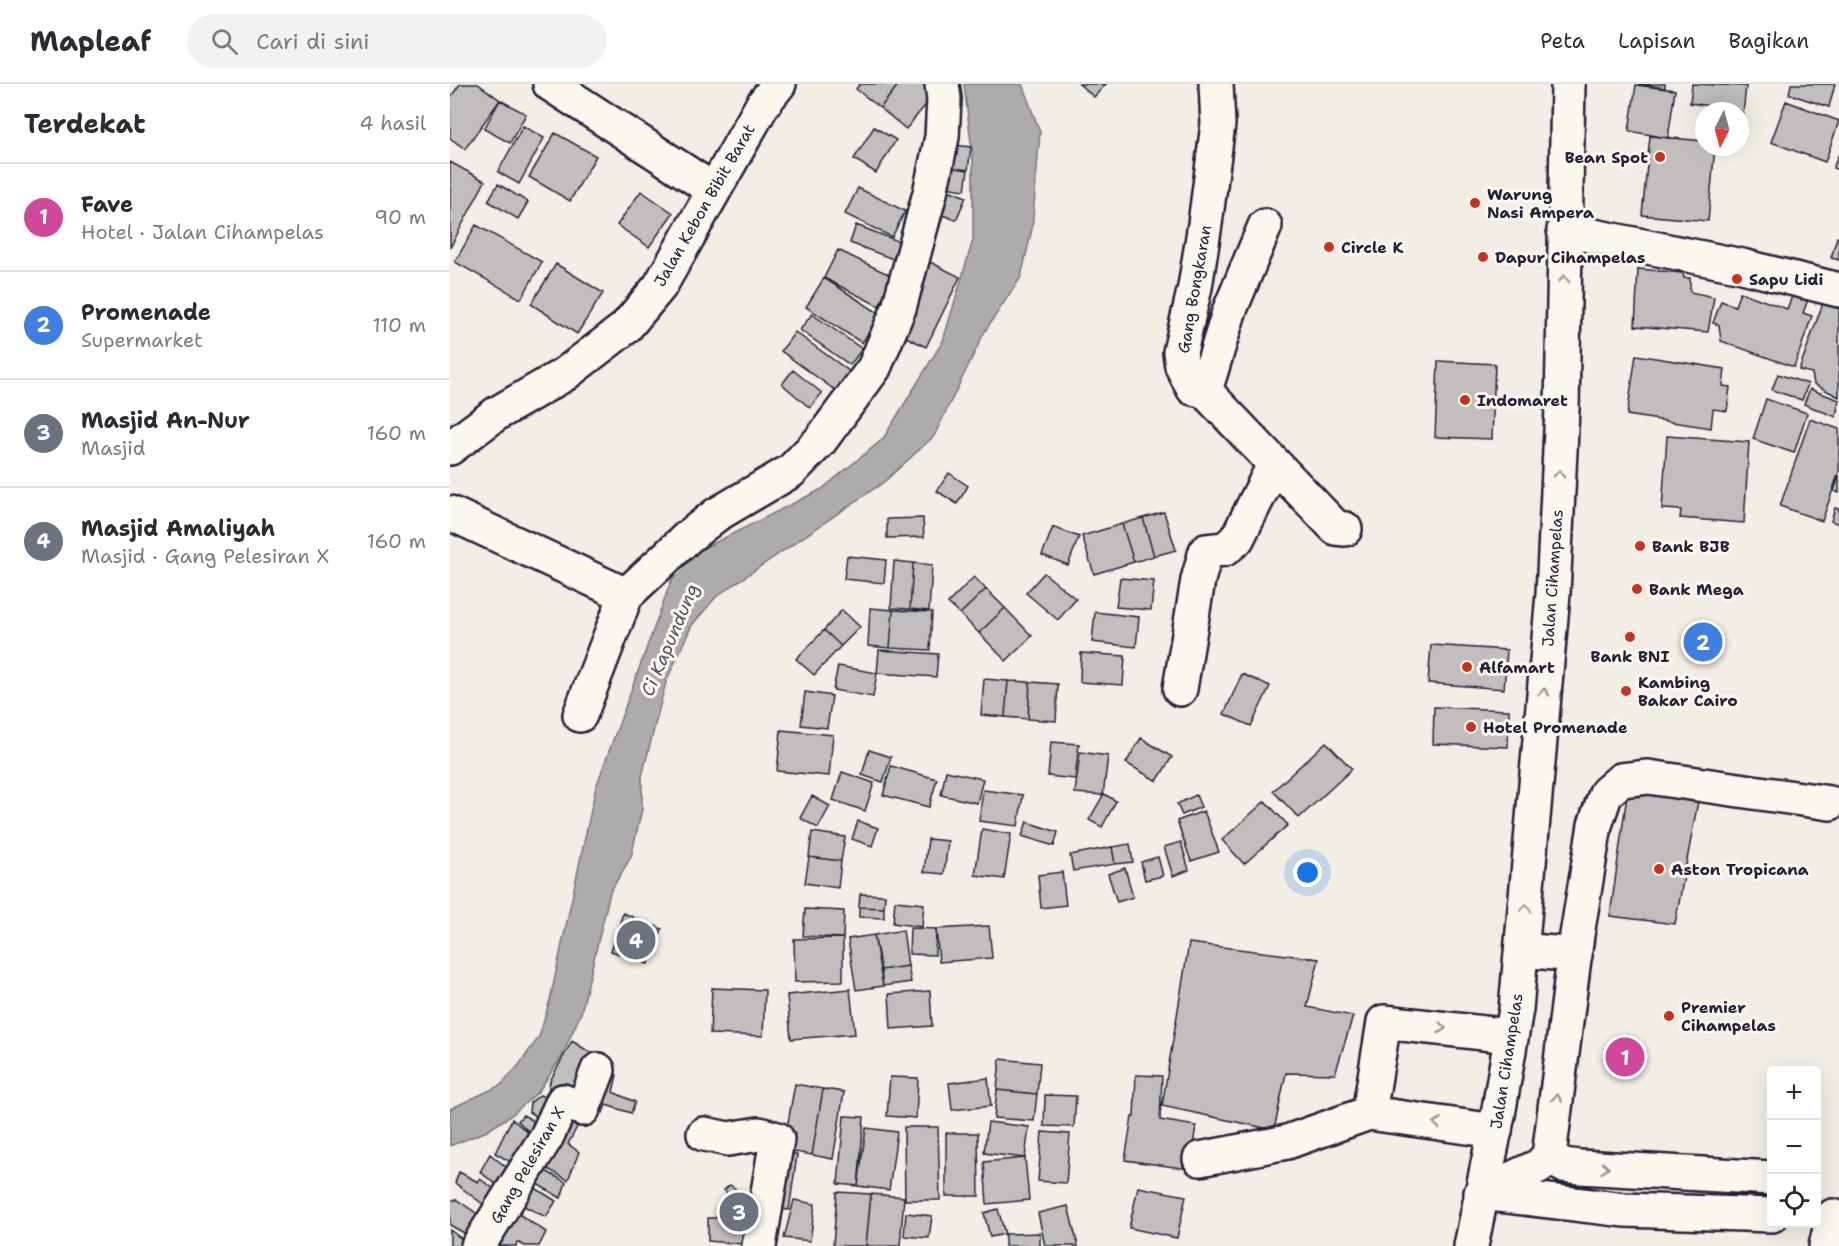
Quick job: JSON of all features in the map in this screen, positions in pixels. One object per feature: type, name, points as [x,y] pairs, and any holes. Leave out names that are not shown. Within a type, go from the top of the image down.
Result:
[{"type":"street","points":[[550,84],[712,189]]},
{"type":"street","name":"Jalan Kebon Bibit Barat","points":[[450,448],[496,414],[565,374],[625,327],[660,286],[712,189],[763,104],[779,84]]},
{"type":"street","points":[[580,715],[626,595],[688,537],[716,515],[791,471],[834,424],[874,368],[899,308],[930,194],[942,137],[944,99],[942,84]]},
{"type":"street","name":"Gang Bongkaran","points":[[1216,84],[1218,124],[1195,287],[1180,352],[1182,366],[1193,388],[1205,391],[1336,528],[1345,529]]},
{"type":"street","name":"Jalan Cihampelas","points":[[1471,1246],[1495,1131],[1522,951],[1553,594],[1562,409],[1568,84]]},
{"type":"street","points":[[1205,391],[1229,312],[1264,226]]},
{"type":"street","points":[[1564,230],[1742,266],[1839,290]]},
{"type":"street","points":[[1180,689],[1198,580],[1206,551],[1225,549],[1237,539],[1274,465]]},
{"type":"street","points":[[450,513],[626,595]]},
{"type":"street","points":[[1481,1193],[1539,1166],[1549,1156],[1575,955],[1595,825],[1606,793],[1621,780],[1648,777],[1830,803]]},
{"type":"street","points":[[1522,951],[1575,955]]},
{"type":"street","points":[[1369,1113],[1384,1022],[1511,1036]]},
{"type":"street","name":"Gang Pelesiran X","points":[[478,1246],[547,1136],[563,1101],[593,1114],[598,1070]]},
{"type":"street","points":[[1200,1159],[1287,1142],[1369,1113],[1495,1131]]},
{"type":"street","points":[[704,1134],[728,1139],[759,1134],[777,1139],[759,1246]]},
{"type":"street","points":[[1549,1156],[1563,1165],[1580,1167],[1767,1178]]},
{"type":"street","points":[[1481,1193],[1625,1210],[1767,1215]]},
{"type":"water","name":"Ci Kapundung","points":[[964,84],[1022,84],[1040,132],[1032,229],[1021,277],[985,331],[934,436],[884,482],[717,596],[692,625],[666,682],[642,776],[642,809],[631,857],[610,892],[581,1013],[561,1058],[538,1092],[513,1114],[487,1131],[450,1146],[450,1109],[501,1085],[539,1037],[550,1000],[596,787],[671,581],[690,555],[822,489],[883,439],[943,341],[973,240],[973,159]]},
{"type":"building","points":[[460,84],[478,84],[500,100],[465,149],[450,138],[450,98]]},
{"type":"building","points":[[860,84],[899,84],[880,108],[856,89]]},
{"type":"building","points":[[899,84],[927,84],[937,91],[906,129],[880,108]]},
{"type":"building","points":[[1079,84],[1106,84],[1094,97]]},
{"type":"building","points":[[1639,84],[1665,84],[1665,88]]},
{"type":"building","points":[[1692,84],[1746,86],[1744,102],[1690,103]]},
{"type":"building","points":[[1791,84],[1835,84],[1829,107],[1789,94]]},
{"type":"building","points":[[1636,85],[1675,90],[1668,138],[1629,131]]},
{"type":"building","points":[[500,100],[526,114],[510,143],[484,129]]},
{"type":"building","points":[[1786,101],[1839,121],[1825,162],[1771,142]]},
{"type":"building","points":[[523,126],[544,138],[519,184],[498,172]]},
{"type":"building","points":[[874,127],[896,140],[876,173],[854,159]]},
{"type":"building","points":[[555,133],[596,156],[570,201],[529,177]]},
{"type":"building","points":[[1650,136],[1695,140],[1695,156],[1714,156],[1708,221],[1642,215]]},
{"type":"building","points":[[944,144],[971,147],[968,170],[941,166]]},
{"type":"building","points":[[1839,154],[1839,170],[1833,168]]},
{"type":"building","points":[[450,162],[485,181],[450,248]]},
{"type":"building","points":[[941,166],[968,170],[965,190],[938,186]]},
{"type":"building","points":[[498,184],[528,202],[518,219],[488,201]]},
{"type":"building","points":[[938,186],[966,197],[956,220],[929,210]]},
{"type":"building","points":[[858,188],[905,211],[892,237],[845,214]]},
{"type":"building","points":[[641,191],[673,213],[649,247],[617,225]]},
{"type":"building","points":[[476,225],[542,262],[521,299],[455,262]]},
{"type":"building","points":[[856,225],[911,246],[904,263],[850,243]]},
{"type":"building","points":[[1837,237],[1839,237],[1839,260],[1831,258]]},
{"type":"building","points":[[838,250],[894,277],[879,306],[824,278]]},
{"type":"building","points":[[928,261],[960,277],[926,347],[894,331]]},
{"type":"building","points":[[556,264],[603,293],[577,334],[531,304]]},
{"type":"building","points":[[1638,269],[1683,273],[1684,278],[1690,278],[1690,292],[1714,297],[1708,332],[1635,326]]},
{"type":"building","points":[[824,278],[880,314],[862,343],[806,307]]},
{"type":"building","points":[[1795,289],[1810,294],[1803,313],[1812,316],[1794,367],[1721,341],[1719,325],[1713,323],[1721,301],[1735,306],[1740,292],[1787,309]]},
{"type":"building","points":[[1827,292],[1839,296],[1839,397],[1814,384],[1812,373],[1799,370]]},
{"type":"building","points":[[812,314],[862,349],[850,365],[800,330]]},
{"type":"building","points":[[795,332],[853,374],[839,393],[781,351]]},
{"type":"building","points":[[1636,355],[1725,369],[1723,386],[1730,387],[1727,411],[1713,409],[1711,428],[1627,415]]},
{"type":"building","name":"Indomaret","points":[[1438,361],[1495,364],[1492,439],[1435,437]]},
{"type":"building","points":[[793,370],[822,393],[810,408],[782,384]]},
{"type":"building","points":[[1778,374],[1808,384],[1802,400],[1772,390]]},
{"type":"building","points":[[1810,389],[1839,400],[1836,417],[1804,404]]},
{"type":"building","points":[[1766,399],[1807,413],[1794,453],[1753,439]]},
{"type":"building","points":[[1810,419],[1839,429],[1839,472],[1822,521],[1780,506]]},
{"type":"building","points":[[1667,436],[1749,442],[1744,523],[1680,518],[1681,510],[1662,509]]},
{"type":"building","points":[[949,473],[968,486],[957,504],[937,491]]},
{"type":"building","points":[[1839,475],[1839,493],[1834,491]]},
{"type":"building","points":[[1835,508],[1839,509],[1839,524],[1831,521]]},
{"type":"building","points":[[1164,512],[1176,550],[1154,556],[1143,518]]},
{"type":"building","points":[[923,518],[924,537],[887,538],[887,519]]},
{"type":"building","points":[[1143,518],[1154,556],[1134,562],[1122,524]]},
{"type":"building","points":[[1122,524],[1134,562],[1094,574],[1082,536]]},
{"type":"building","points":[[1053,527],[1079,537],[1068,565],[1042,555]]},
{"type":"building","points":[[847,556],[886,560],[884,583],[844,579]]},
{"type":"building","points":[[894,561],[913,563],[910,609],[891,608]]},
{"type":"building","points":[[913,563],[932,565],[929,611],[910,609]]},
{"type":"building","points":[[1044,573],[1076,599],[1058,620],[1026,593]]},
{"type":"building","points":[[974,577],[986,589],[960,614],[948,603]]},
{"type":"building","points":[[1120,578],[1154,581],[1151,610],[1116,607]]},
{"type":"building","points":[[986,589],[1005,608],[979,633],[960,614]]},
{"type":"building","points":[[870,608],[893,610],[890,648],[868,646]]},
{"type":"building","points":[[1005,608],[1032,636],[1006,661],[979,633]]},
{"type":"building","points":[[842,610],[860,627],[841,646],[824,630]]},
{"type":"building","points":[[893,610],[932,612],[930,650],[890,648]]},
{"type":"building","points":[[1095,612],[1139,617],[1136,647],[1092,642]]},
{"type":"building","points":[[824,630],[841,646],[814,675],[796,659]]},
{"type":"building","name":"Alfamart","points":[[1431,645],[1507,650],[1504,689],[1428,683]]},
{"type":"building","points":[[879,650],[938,654],[936,677],[877,673]]},
{"type":"building","points":[[1081,653],[1125,656],[1123,685],[1080,682]]},
{"type":"building","points":[[838,666],[877,673],[873,697],[833,690]]},
{"type":"building","points":[[1242,674],[1270,686],[1251,726],[1224,714]]},
{"type":"building","points":[[984,679],[1008,681],[1005,717],[981,715]]},
{"type":"building","points":[[1008,681],[1030,682],[1028,719],[1005,717]]},
{"type":"building","points":[[1030,682],[1058,684],[1056,721],[1028,719]]},
{"type":"building","points":[[805,692],[832,696],[827,728],[801,725]]},
{"type":"building","name":"Hotel Promenade","points":[[1434,707],[1509,710],[1508,747],[1433,744]]},
{"type":"building","points":[[781,730],[833,735],[829,776],[777,771]]},
{"type":"building","points":[[1141,738],[1172,757],[1157,781],[1126,763]]},
{"type":"building","points":[[1051,742],[1079,744],[1075,779],[1048,776]]},
{"type":"building","points":[[1326,742],[1352,769],[1299,818],[1273,791]]},
{"type":"building","points":[[869,750],[891,757],[883,782],[862,775]]},
{"type":"building","points":[[1080,752],[1108,756],[1103,795],[1075,793]]},
{"type":"building","points":[[891,766],[937,779],[929,807],[883,795]]},
{"type":"building","points":[[946,771],[983,779],[977,803],[941,795]]},
{"type":"building","points":[[842,772],[874,783],[865,811],[833,800]]},
{"type":"building","points":[[1628,788],[1699,796],[1675,924],[1610,916]]},
{"type":"building","points":[[983,790],[1023,795],[1018,826],[979,821]]},
{"type":"building","points":[[1104,794],[1116,801],[1102,827],[1089,820]]},
{"type":"building","points":[[1196,795],[1201,807],[1182,815],[1177,804]]},
{"type":"building","points":[[812,796],[830,806],[818,828],[800,818]]},
{"type":"building","points":[[1265,801],[1288,825],[1244,864],[1222,840]]},
{"type":"building","points":[[1204,811],[1219,852],[1191,861],[1177,821]]},
{"type":"building","points":[[858,821],[878,828],[872,846],[852,839]]},
{"type":"building","points":[[1027,822],[1058,832],[1054,846],[1022,836]]},
{"type":"building","points":[[982,829],[1011,834],[1004,879],[975,875]]},
{"type":"building","points":[[812,832],[845,837],[841,861],[809,857]]},
{"type":"building","points":[[928,839],[948,841],[944,874],[924,872]]},
{"type":"building","points":[[1181,842],[1189,870],[1173,876],[1164,847]]},
{"type":"building","points":[[1130,844],[1133,862],[1115,864],[1112,847]]},
{"type":"building","points":[[1112,847],[1115,864],[1073,871],[1070,855]]},
{"type":"building","points":[[809,857],[841,861],[838,888],[805,883]]},
{"type":"building","points":[[1158,857],[1163,876],[1145,880],[1141,862]]},
{"type":"building","points":[[1125,868],[1133,897],[1117,902],[1108,874]]},
{"type":"building","points":[[1062,872],[1066,905],[1041,908],[1038,875]]},
{"type":"building","points":[[860,894],[885,895],[884,908],[859,907]]},
{"type":"building","points":[[895,901],[924,904],[922,927],[893,923]]},
{"type":"building","points":[[859,907],[884,908],[884,918],[859,917]]},
{"type":"building","points":[[805,909],[844,911],[843,938],[803,936]]},
{"type":"building","points":[[623,913],[662,929],[648,964],[611,951]]},
{"type":"building","points":[[989,926],[992,958],[939,962],[936,929]]},
{"type":"building","points":[[910,928],[936,929],[935,955],[909,954]]},
{"type":"building","points":[[903,930],[908,966],[881,970],[874,935]]},
{"type":"building","points":[[874,935],[883,986],[856,990],[848,939]]},
{"type":"building","points":[[843,938],[843,981],[795,982],[794,939]]},
{"type":"building","points":[[1189,943],[1319,959],[1307,1007],[1353,1016],[1335,1074],[1286,1073],[1274,1130],[1162,1106]]},
{"type":"building","points":[[908,966],[911,982],[883,986],[881,970]]},
{"type":"building","points":[[712,988],[765,990],[763,1036],[710,1034]]},
{"type":"building","points":[[850,989],[855,1034],[791,1039],[787,995]]},
{"type":"building","points":[[930,991],[932,1026],[891,1029],[889,994]]},
{"type":"building","points":[[572,1041],[599,1058],[581,1103],[548,1092],[550,1081]]},
{"type":"building","points":[[1000,1059],[1040,1063],[1037,1094],[997,1090]]},
{"type":"building","points":[[602,1072],[617,1075],[613,1092],[635,1102],[631,1113],[606,1105],[603,1113],[588,1107]]},
{"type":"building","points":[[1136,1075],[1162,1076],[1160,1120],[1196,1126],[1189,1169],[1125,1160],[1132,1117],[1134,1117]]},
{"type":"building","points":[[890,1077],[918,1078],[916,1118],[887,1116]]},
{"type":"building","points":[[988,1078],[991,1106],[952,1110],[949,1083]]},
{"type":"building","points":[[795,1084],[823,1089],[812,1155],[783,1150]]},
{"type":"building","points":[[823,1089],[844,1092],[833,1159],[812,1155]]},
{"type":"building","points":[[997,1090],[1037,1094],[1034,1121],[994,1118]]},
{"type":"building","points":[[540,1095],[557,1104],[548,1124],[529,1112],[530,1103]]},
{"type":"building","points":[[1045,1095],[1076,1096],[1074,1127],[1044,1126]]},
{"type":"building","points":[[565,1107],[584,1114],[568,1144],[579,1152],[568,1180],[535,1162]]},
{"type":"building","points":[[523,1115],[546,1128],[538,1141],[518,1121]]},
{"type":"building","points":[[844,1116],[864,1117],[858,1186],[838,1184]]},
{"type":"building","points":[[512,1119],[538,1141],[523,1169],[495,1153]]},
{"type":"building","points":[[988,1122],[1029,1127],[1025,1158],[984,1153]]},
{"type":"building","points":[[904,1127],[938,1127],[940,1200],[905,1200]]},
{"type":"building","points":[[866,1128],[897,1132],[889,1190],[858,1186]]},
{"type":"building","points":[[1042,1132],[1070,1134],[1066,1183],[1038,1181]]},
{"type":"building","points":[[946,1133],[978,1133],[979,1196],[946,1196]]},
{"type":"building","points":[[778,1148],[797,1155],[789,1210],[769,1208]]},
{"type":"building","points":[[490,1154],[517,1176],[508,1193],[480,1172]]},
{"type":"building","points":[[1025,1158],[1029,1200],[987,1204],[984,1162]]},
{"type":"building","points":[[536,1166],[566,1182],[561,1198],[527,1178]]},
{"type":"building","points":[[459,1172],[478,1182],[480,1179],[503,1195],[492,1211],[455,1183]]},
{"type":"building","points":[[524,1181],[556,1201],[546,1217],[512,1200]]},
{"type":"building","points":[[730,1185],[761,1206],[754,1245],[708,1241],[708,1218],[716,1218],[727,1193],[724,1190]]},
{"type":"building","points":[[1138,1187],[1186,1196],[1177,1238],[1129,1228]]},
{"type":"building","points":[[837,1192],[871,1194],[866,1246],[833,1246]]},
{"type":"building","points":[[871,1194],[904,1197],[900,1246],[866,1246]]},
{"type":"building","points":[[450,1200],[457,1200],[482,1217],[473,1234],[464,1233],[450,1225]]},
{"type":"building","points":[[794,1200],[815,1204],[810,1241],[784,1238]]},
{"type":"building","points":[[1068,1206],[1078,1246],[1045,1246],[1038,1213]]},
{"type":"building","points":[[511,1209],[546,1232],[539,1246],[525,1246],[517,1242],[516,1246],[498,1246],[489,1241]]},
{"type":"building","points":[[998,1209],[1005,1234],[990,1237],[984,1213]]},
{"type":"building","points":[[906,1213],[932,1216],[929,1238],[904,1236]]},
{"type":"building","points":[[450,1230],[471,1246],[450,1246]]},
{"type":"building","points":[[1040,1233],[1040,1246],[1005,1246],[1005,1234]]},
{"type":"place","name":"Bean Spot","points":[[1660,157]]},
{"type":"place","name":"Warung Nasi Ampera","points":[[1475,203]]},
{"type":"place","name":"Circle K","points":[[1329,247]]},
{"type":"place","name":"Dapur Cihampelas","points":[[1483,257]]},
{"type":"place","name":"Sapu Lidi","points":[[1737,279]]},
{"type":"place","name":"Indomaret","points":[[1465,400]]},
{"type":"place","name":"Bank BJB","points":[[1640,546]]},
{"type":"place","name":"Bank Mega","points":[[1637,589]]},
{"type":"place","name":"Bank BNI","points":[[1630,637]]},
{"type":"place","name":"Promenade","points":[[1703,642]]},
{"type":"place","name":"Alfamart","points":[[1467,667]]},
{"type":"place","name":"Kambing Bakar Cairo","points":[[1626,691]]},
{"type":"place","name":"Hotel Promenade","points":[[1471,727]]},
{"type":"place","name":"Aston Tropicana","points":[[1659,869]]},
{"type":"place","name":"Masjid Amaliyah","points":[[636,940]]},
{"type":"place","name":"Premier Cihampelas","points":[[1669,1016]]},
{"type":"place","name":"Fave","points":[[1625,1057]]},
{"type":"place","name":"Masjid An-Nur","points":[[739,1212]]}]
